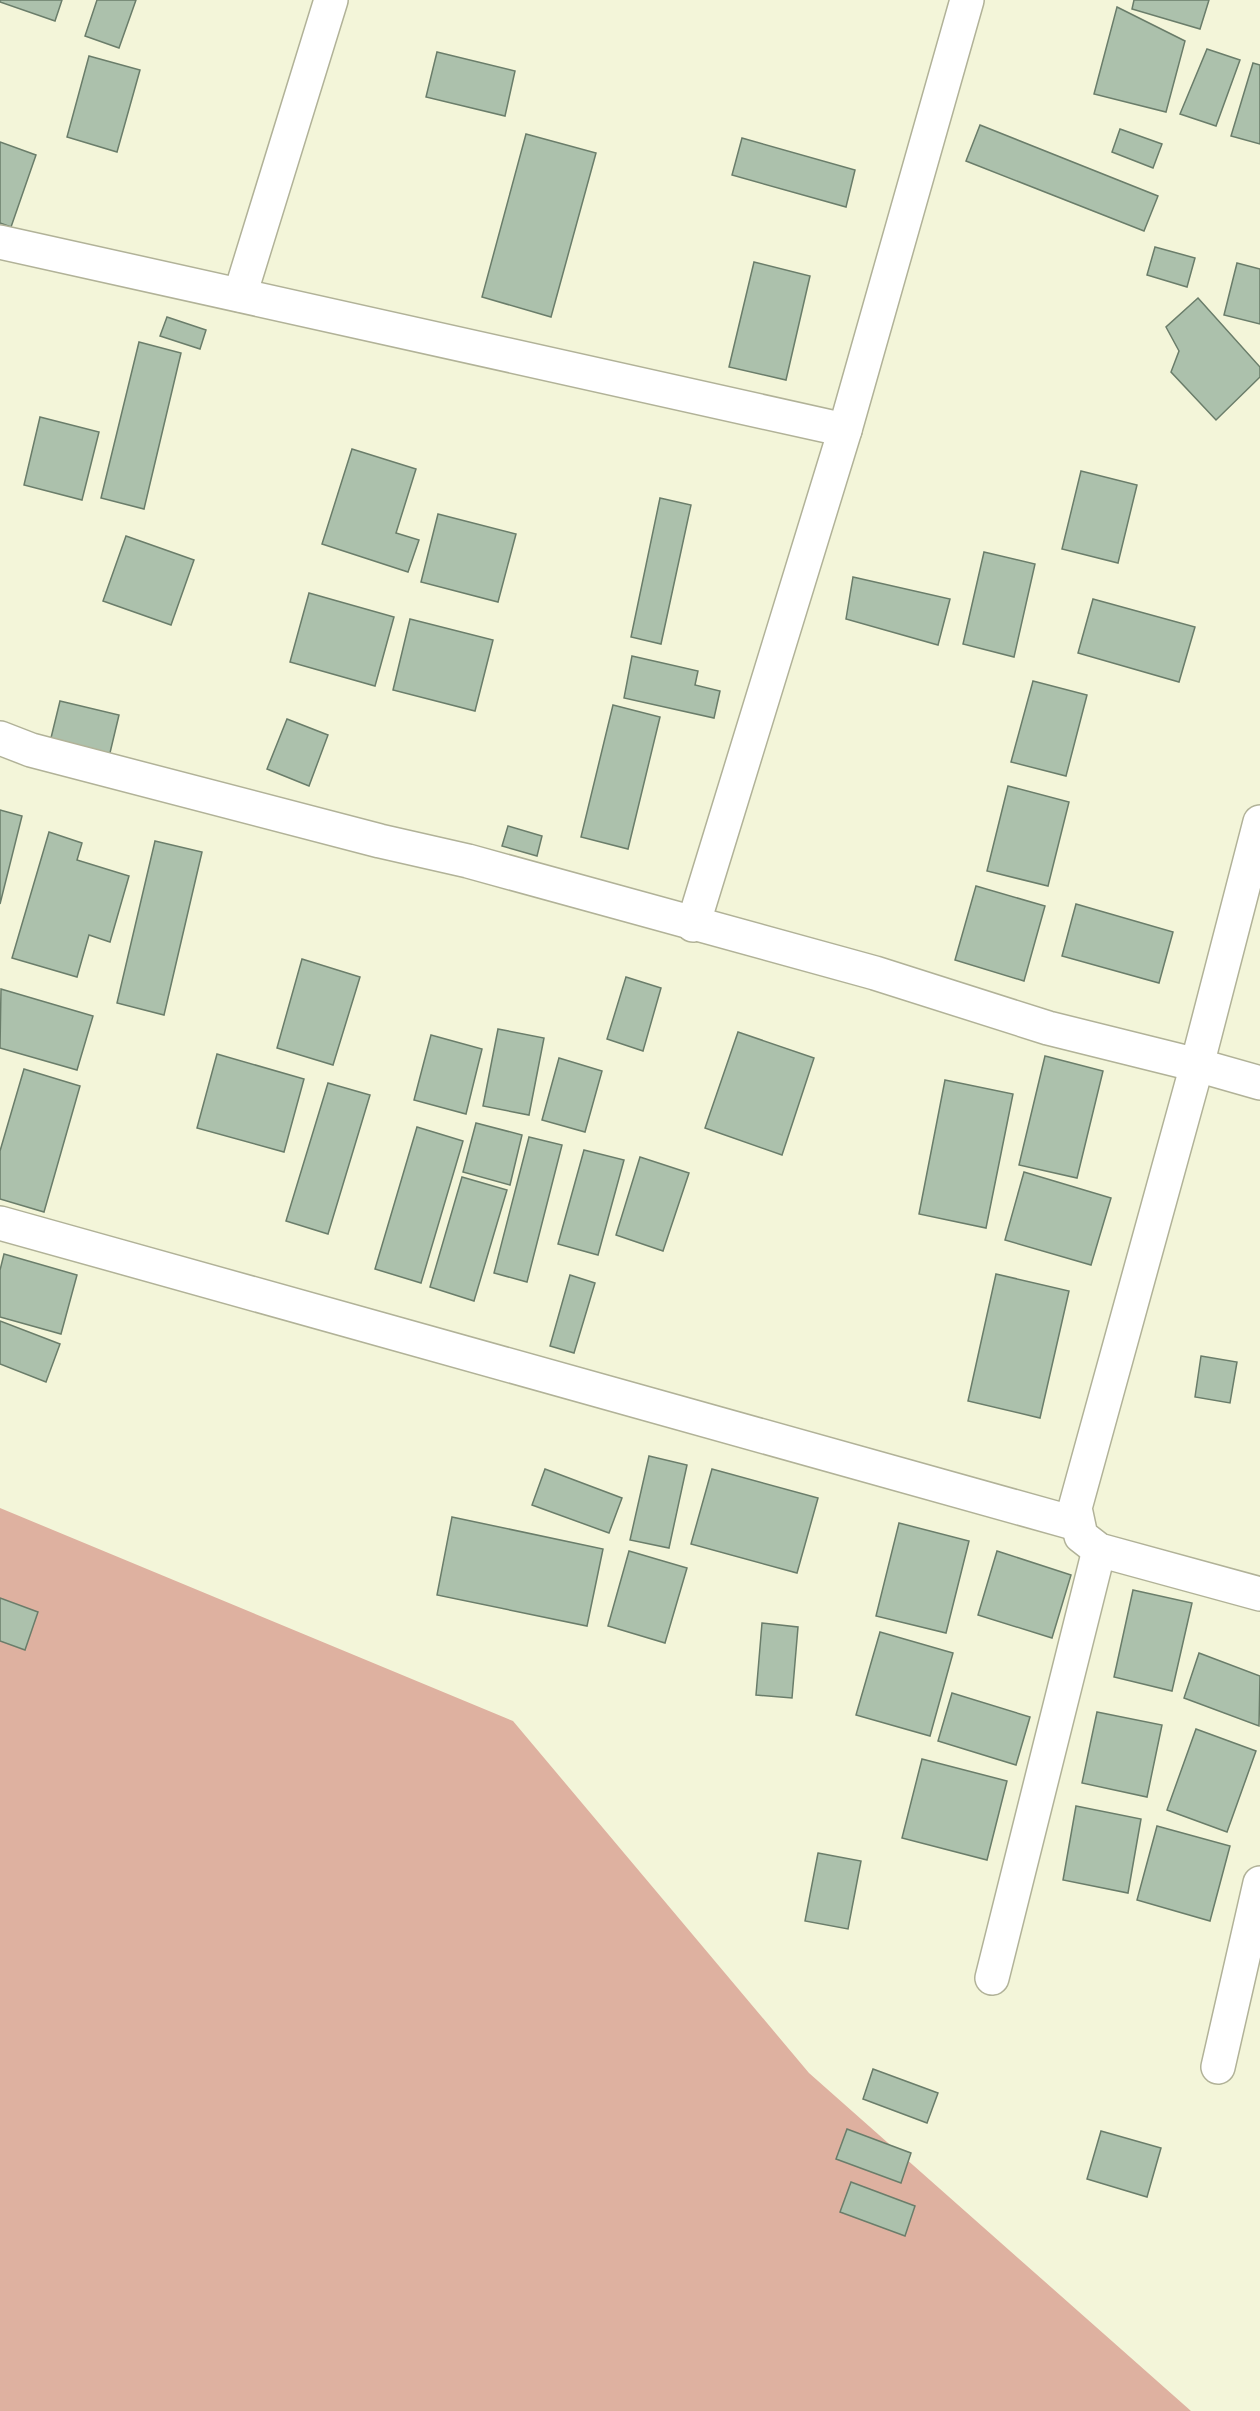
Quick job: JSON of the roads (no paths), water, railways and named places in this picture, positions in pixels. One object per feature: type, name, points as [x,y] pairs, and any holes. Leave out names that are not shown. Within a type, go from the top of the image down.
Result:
[{"type":"street","points":[[240,295],[331,0]]},
{"type":"street","points":[[693,925],[845,430],[967,0]]},
{"type":"street","points":[[0,242],[845,430]]},
{"type":"street","points":[[0,738],[31,750],[369,838],[468,861],[693,925],[734,933],[875,973],[1048,1028],[1260,1083]]},
{"type":"street","points":[[1260,822],[1197,1065],[1074,1508],[1081,1536],[1099,1551],[1260,1594]]},
{"type":"street","points":[[0,1223],[1077,1524]]},
{"type":"street","points":[[992,1978],[1099,1551]]},
{"type":"street","points":[[1218,2067],[1260,1883]]}]
